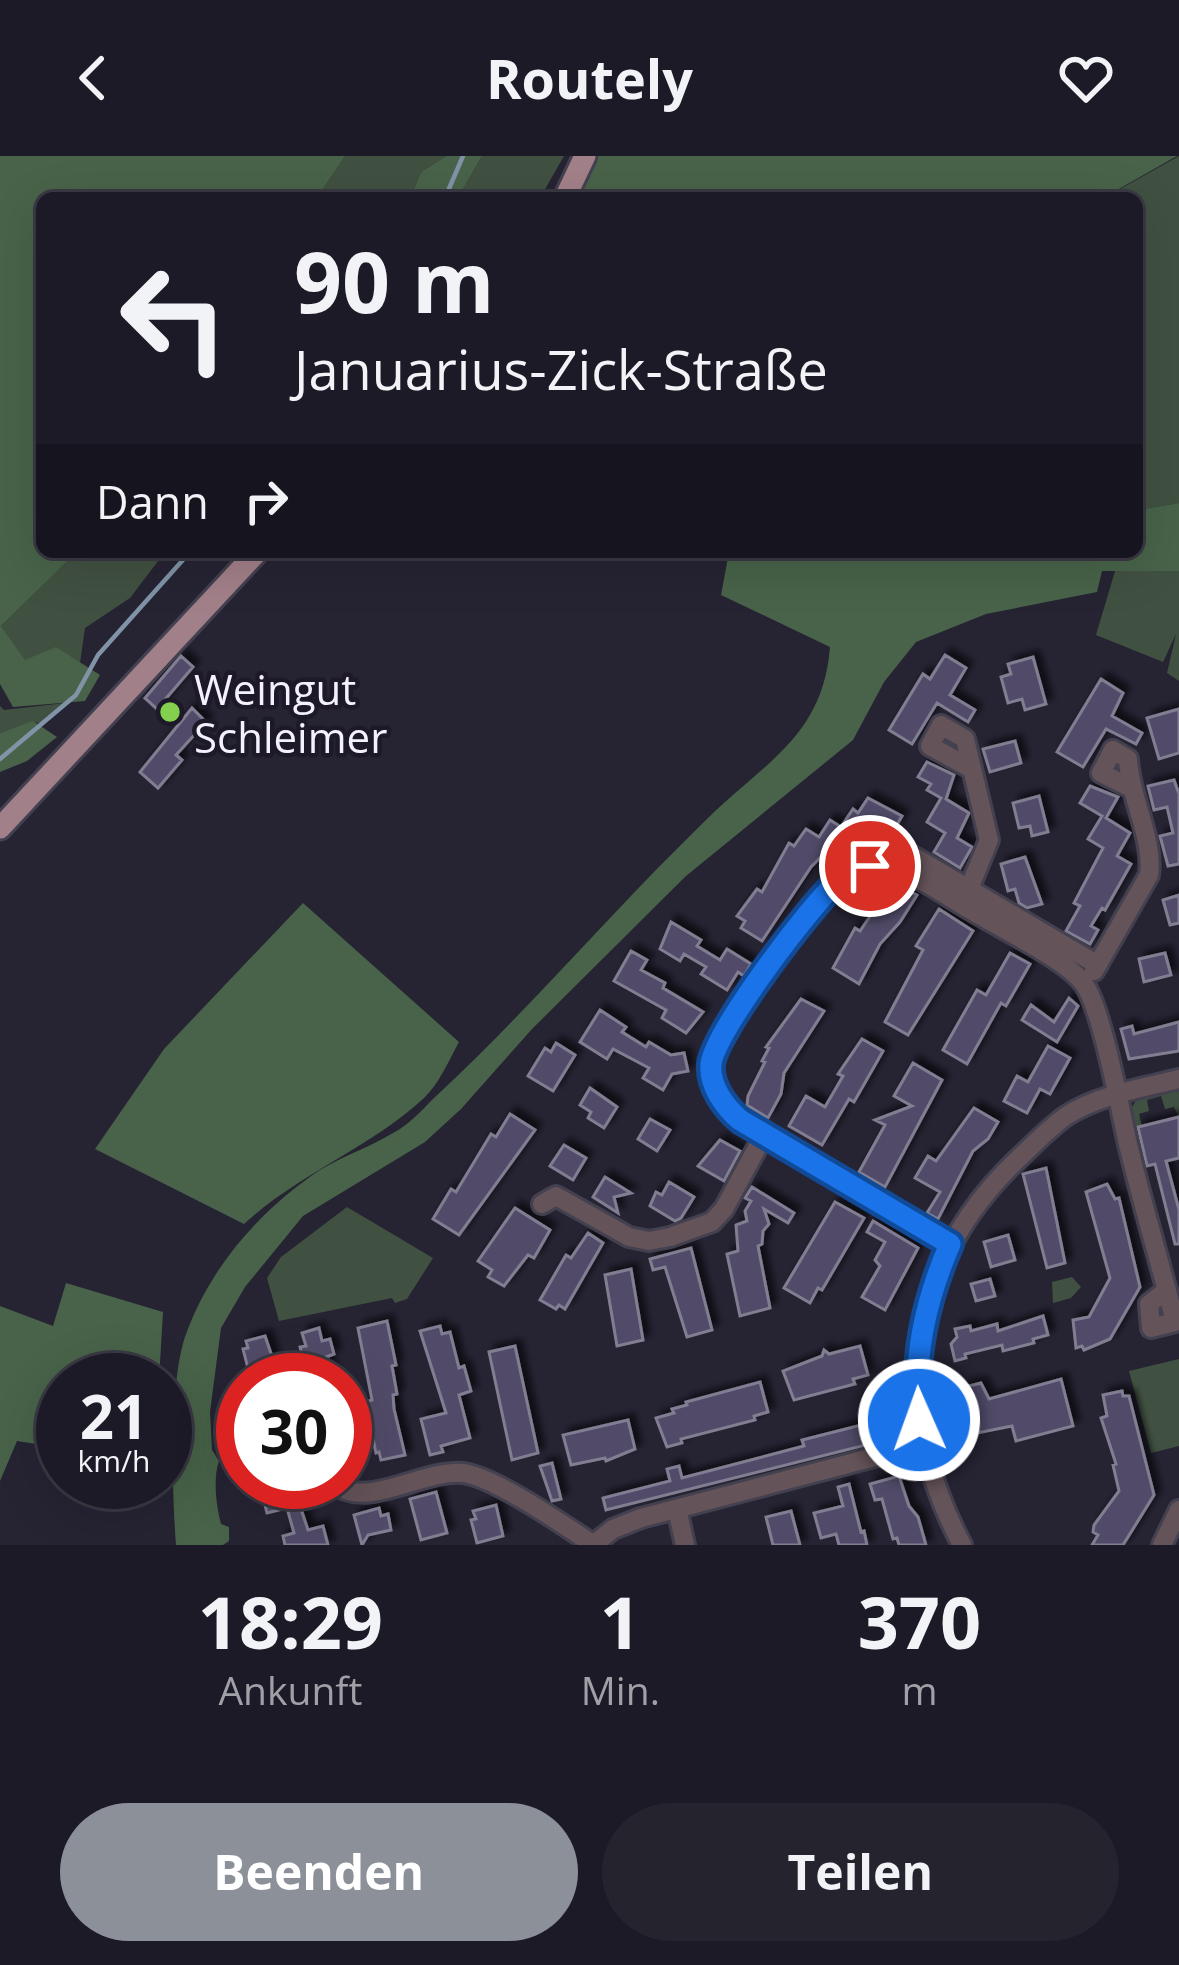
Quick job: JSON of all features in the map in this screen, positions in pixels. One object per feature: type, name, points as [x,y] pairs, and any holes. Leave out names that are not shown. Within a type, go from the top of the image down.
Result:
[{"type":"main road","points":[[569,192],[585,156]]},
{"type":"main road","points":[[0,828],[250,558]]},
{"type":"street","points":[[966,898],[989,840],[970,768]]},
{"type":"street","points":[[1085,986],[1149,874],[1151,857],[1130,787]]},
{"type":"street","points":[[950,1244],[740,1120],[722,1100],[711,1064],[726,1027],[832,886],[870,866],[902,870],[1098,965]]},
{"type":"street","points":[[966,898],[1085,986],[1167,1290]]},
{"type":"street","points":[[962,1545],[937,1491],[917,1397],[920,1334],[950,1244],[988,1187],[1069,1114],[1179,1078]]},
{"type":"street","points":[[542,1204],[556,1196],[629,1237],[642,1241],[670,1238],[712,1222],[724,1209],[764,1135]]},
{"type":"street","points":[[372,1491],[467,1473],[594,1545],[627,1522],[924,1444]]},
{"type":"street","points":[[676,1508],[685,1545]]},
{"type":"street","points":[[1162,1545],[1179,1510]]},
{"type":"green space","points":[[0,156],[345,156],[321,192],[36,192],[36,558],[71,558],[1,626],[25,660],[56,647],[100,675],[85,701],[13,707],[0,684]]},
{"type":"green space","points":[[345,156],[446,156],[421,172],[413,192],[321,192]]},
{"type":"green space","points":[[446,156],[482,156],[461,192],[413,192],[421,172]]},
{"type":"green space","points":[[482,156],[564,156],[543,192],[461,192]]},
{"type":"green space","points":[[594,156],[1177,156],[1114,192],[577,192]]},
{"type":"green space","points":[[1179,156],[1179,503],[1143,509],[1143,192],[1115,192]]},
{"type":"green space","points":[[1179,503],[1179,571],[1102,571],[1097,592],[986,614],[916,642],[884,682],[853,740],[686,876],[532,1029],[461,1109],[425,1142],[303,1216],[245,1287],[221,1328],[210,1412],[216,1509],[221,1524],[229,1527],[229,1541],[176,1545],[174,1509],[192,1509],[192,1353],[181,1353],[195,1312],[222,1264],[257,1222],[298,1186],[415,1117],[708,818],[788,745],[816,703],[830,647],[721,595],[728,558],[1143,558],[1143,509]]},
{"type":"green space","points":[[71,558],[160,558],[130,598],[85,628],[80,663],[56,648],[25,661],[1,626]]},
{"type":"green space","points":[[1115,571],[1179,571],[1179,681],[1167,673],[1176,634],[1163,662],[1096,635]]},
{"type":"green space","points":[[65,703],[43,724],[33,722],[0,733],[0,706],[4,710]]},
{"type":"green space","points":[[33,721],[57,737],[27,761],[0,772],[0,733]]},
{"type":"green space","points":[[303,903],[459,1042],[439,1079],[403,1116],[287,1190],[244,1224],[95,1149],[164,1049]]},
{"type":"green space","points":[[1179,1088],[1179,1117],[1174,1107],[1165,1109],[1161,1096],[1147,1100],[1149,1111],[1139,1114],[1142,1126],[1134,1128],[1130,1110],[1137,1099]]},
{"type":"green space","points":[[347,1207],[433,1258],[407,1299],[279,1321],[267,1278],[281,1257]]},
{"type":"green space","points":[[1072,1277],[1081,1287],[1071,1298],[1053,1303],[1052,1282]]},
{"type":"green space","points":[[66,1283],[163,1312],[161,1353],[36,1353],[36,1444],[17,1441],[0,1481],[0,1306],[53,1326]]},
{"type":"green space","points":[[1179,1359],[1179,1446],[1151,1453],[1129,1371]]},
{"type":"building","points":[[945,655],[966,668],[950,695],[975,710],[968,722],[937,703],[912,744],[889,730],[923,674],[930,679]]},
{"type":"building","points":[[181,656],[193,667],[157,709],[145,698]]},
{"type":"building","points":[[1033,657],[1046,704],[1025,710],[1022,699],[1008,703],[1001,677],[1011,674],[1008,664]]},
{"type":"building","points":[[1101,679],[1123,693],[1112,716],[1142,733],[1136,744],[1106,729],[1083,767],[1057,752]]},
{"type":"building","points":[[192,708],[206,722],[176,755],[182,760],[158,788],[140,772]]},
{"type":"building","points":[[1179,709],[1179,753],[1159,759],[1147,718]]},
{"type":"building","points":[[1015,741],[1021,763],[990,772],[983,749]]},
{"type":"building","points":[[927,762],[954,775],[946,799],[969,813],[957,838],[972,847],[960,868],[934,852],[945,833],[927,822],[941,798],[918,777]]},
{"type":"building","points":[[1174,780],[1179,794],[1179,864],[1168,866],[1160,836],[1173,833],[1167,807],[1154,810],[1148,786]]},
{"type":"building","points":[[1090,786],[1118,797],[1106,818],[1130,833],[1117,856],[1131,864],[1091,926],[1098,930],[1090,944],[1066,931],[1080,906],[1074,903],[1103,848],[1088,839],[1102,816],[1080,803]]},
{"type":"building","points":[[1039,796],[1048,832],[1032,836],[1030,826],[1019,828],[1013,803]]},
{"type":"building","points":[[868,798],[902,816],[895,828],[886,822],[875,838],[870,835],[864,843],[857,838],[853,844],[841,837],[811,867],[762,941],[741,928],[745,921],[737,916],[757,889],[762,892],[789,843],[794,846],[806,829],[819,837],[830,820],[841,827]]},
{"type":"building","points":[[1025,857],[1042,904],[1027,908],[1019,903],[1015,889],[1008,891],[1001,864]]},
{"type":"building","points":[[893,883],[917,895],[880,944],[859,984],[833,968],[855,928],[860,931]]},
{"type":"building","points":[[1179,895],[1179,923],[1170,925],[1163,900]]},
{"type":"building","points":[[939,909],[973,931],[908,1035],[885,1022],[923,950],[916,946]]},
{"type":"building","points":[[671,922],[701,940],[697,946],[720,960],[727,949],[751,964],[744,976],[738,972],[727,990],[701,974],[706,967],[684,954],[680,961],[660,949]]},
{"type":"building","points":[[631,951],[647,960],[641,970],[703,1012],[686,1033],[662,1018],[666,1010],[614,981]]},
{"type":"building","points":[[1010,953],[1030,964],[1006,1006],[1001,1003],[967,1064],[943,1050],[977,990],[986,995]]},
{"type":"building","points":[[1165,953],[1171,975],[1144,982],[1139,959]]},
{"type":"building","points":[[1069,998],[1078,1006],[1057,1042],[1022,1020],[1031,1005],[1054,1022]]},
{"type":"building","points":[[801,999],[824,1011],[784,1073],[781,1094],[768,1118],[747,1105],[748,1096],[765,1062],[766,1047]]},
{"type":"building","points":[[600,1010],[646,1047],[649,1042],[671,1055],[684,1053],[688,1071],[672,1074],[663,1090],[643,1078],[649,1068],[613,1049],[607,1059],[580,1042]]},
{"type":"building","points":[[1179,1022],[1179,1051],[1129,1059],[1121,1029],[1132,1026],[1134,1034]]},
{"type":"building","points":[[862,1039],[883,1051],[822,1145],[789,1126],[806,1096],[825,1107],[843,1076],[838,1074]]},
{"type":"building","points":[[556,1043],[575,1055],[553,1091],[528,1076],[545,1048],[551,1052]]},
{"type":"building","points":[[1048,1046],[1070,1058],[1050,1094],[1040,1089],[1027,1113],[1004,1101],[1017,1076],[1028,1082]]},
{"type":"building","points":[[913,1063],[942,1080],[885,1187],[859,1172],[885,1125],[875,1120],[912,1106],[894,1096]]},
{"type":"building","points":[[590,1088],[617,1107],[604,1128],[588,1118],[591,1112],[580,1105]]},
{"type":"building","points":[[974,1108],[998,1122],[973,1151],[938,1219],[927,1213],[940,1192],[915,1178],[928,1156],[936,1161]]},
{"type":"building","points":[[510,1114],[535,1130],[459,1235],[433,1219]]},
{"type":"building","points":[[1179,1117],[1179,1158],[1166,1161],[1179,1210],[1179,1244],[1175,1244],[1155,1164],[1147,1166],[1138,1127]]},
{"type":"building","points":[[650,1119],[670,1130],[657,1151],[638,1139]]},
{"type":"building","points":[[720,1140],[740,1151],[724,1181],[698,1166]]},
{"type":"building","points":[[564,1145],[586,1158],[573,1180],[550,1166]]},
{"type":"building","points":[[1046,1168],[1065,1263],[1047,1268],[1023,1174]]},
{"type":"building","points":[[605,1177],[631,1193],[614,1197],[618,1213],[593,1197]]},
{"type":"building","points":[[669,1182],[694,1197],[675,1221],[650,1206],[656,1192],[662,1195]]},
{"type":"building","points":[[1107,1184],[1115,1199],[1119,1198],[1140,1287],[1110,1339],[1084,1350],[1076,1348],[1073,1320],[1089,1317],[1110,1278],[1086,1192]]},
{"type":"building","points":[[752,1187],[794,1213],[788,1223],[764,1209],[769,1224],[758,1246],[770,1308],[740,1316],[727,1254],[738,1251],[736,1225],[747,1221],[745,1211],[751,1201],[745,1198]]},
{"type":"building","points":[[835,1202],[864,1218],[810,1303],[784,1288]]},
{"type":"building","points":[[515,1208],[550,1230],[534,1258],[528,1255],[504,1286],[488,1277],[492,1270],[478,1261]]},
{"type":"building","points":[[873,1221],[918,1248],[885,1310],[862,1297],[880,1266],[875,1260],[885,1242],[867,1232]]},
{"type":"building","points":[[588,1233],[603,1243],[565,1309],[559,1305],[556,1309],[540,1300],[566,1255],[571,1258]]},
{"type":"building","points":[[1008,1235],[1015,1260],[991,1267],[984,1242]]},
{"type":"building","points":[[691,1248],[712,1330],[687,1337],[665,1267],[653,1270],[650,1259]]},
{"type":"building","points":[[631,1269],[643,1340],[617,1346],[605,1275]]},
{"type":"building","points":[[990,1279],[995,1296],[976,1301],[971,1284]]},
{"type":"building","points":[[1043,1316],[1048,1335],[1033,1339],[1034,1343],[1003,1351],[1002,1345],[955,1361],[951,1344],[957,1337],[955,1329],[970,1326],[971,1331],[997,1324],[998,1331]]},
{"type":"building","points":[[387,1321],[396,1365],[392,1366],[397,1394],[393,1395],[394,1409],[405,1455],[381,1460],[376,1453],[372,1353],[363,1353],[358,1328]]},
{"type":"building","points":[[440,1326],[442,1334],[450,1332],[471,1391],[459,1395],[470,1438],[441,1446],[443,1452],[430,1455],[421,1419],[446,1413],[420,1331]]},
{"type":"building","points":[[319,1328],[322,1341],[330,1339],[334,1353],[302,1353],[300,1347],[306,1346],[302,1333]]},
{"type":"building","points":[[265,1336],[271,1353],[244,1353],[246,1341]]},
{"type":"building","points":[[515,1346],[538,1453],[512,1460],[489,1352]]},
{"type":"building","points":[[860,1346],[868,1375],[853,1379],[855,1384],[794,1400],[783,1371],[822,1356],[824,1350],[829,1354]]},
{"type":"building","points":[[1061,1379],[1073,1426],[1016,1441],[1012,1426],[977,1433],[959,1430],[951,1399],[965,1387],[981,1383],[989,1399]]},
{"type":"building","points":[[760,1382],[768,1412],[667,1447],[656,1418],[674,1413],[672,1409],[686,1402]]},
{"type":"building","points":[[1122,1391],[1129,1396],[1154,1495],[1123,1545],[1092,1545],[1098,1535],[1094,1525],[1119,1491],[1101,1418],[1107,1416],[1103,1395]]},
{"type":"building","points":[[628,1420],[635,1449],[606,1461],[571,1465],[563,1435]]},
{"type":"building","points":[[881,1420],[886,1440],[606,1510],[603,1498],[670,1481],[667,1469],[679,1466],[682,1478]]},
{"type":"building","points":[[552,1463],[561,1499],[552,1501],[540,1466]]},
{"type":"building","points":[[899,1476],[926,1545],[899,1545],[882,1499],[875,1500],[870,1484]]},
{"type":"building","points":[[849,1484],[867,1545],[839,1545],[836,1534],[821,1538],[814,1513],[843,1506],[838,1487]]},
{"type":"building","points":[[436,1492],[447,1533],[421,1540],[410,1499]]},
{"type":"building","points":[[496,1505],[503,1536],[477,1543],[473,1511]]},
{"type":"building","points":[[379,1508],[381,1516],[388,1514],[391,1530],[368,1535],[362,1545],[354,1515]]},
{"type":"building","points":[[287,1509],[301,1509],[308,1530],[323,1526],[328,1545],[285,1545],[283,1536],[294,1533]]},
{"type":"building","points":[[791,1511],[800,1545],[773,1545],[766,1517]]},
{"type":"waterway","points":[[448,192],[463,156]]},
{"type":"waterway","points":[[0,759],[76,695],[98,655],[185,558]]},
{"type":"place","name":"Weingut Schleimer","points":[[170,712]]},
{"type":"route","points":[[870,866],[842,877],[823,897],[726,1027],[711,1064],[722,1100],[740,1120],[950,1244],[920,1334],[919,1420]]}]
